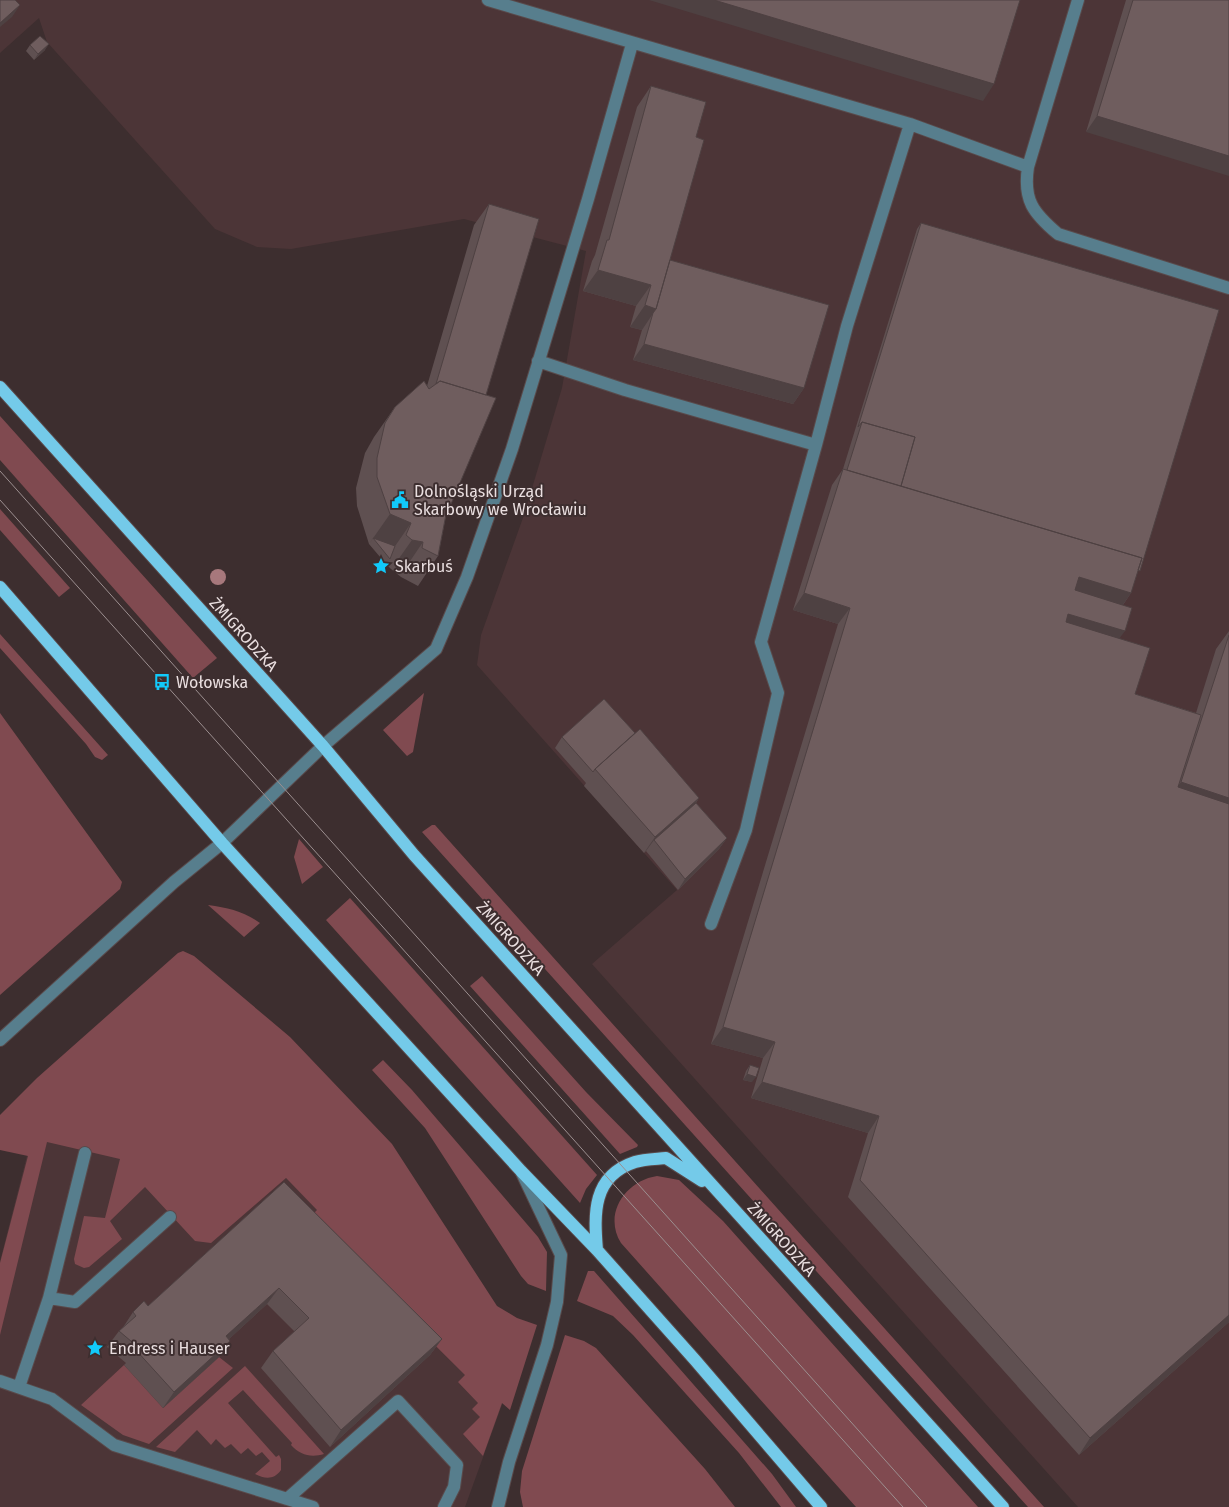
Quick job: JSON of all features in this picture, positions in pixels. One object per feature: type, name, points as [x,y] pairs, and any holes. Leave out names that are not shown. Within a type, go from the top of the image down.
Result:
[{"type":"main road","name":"ŻMIGRODZKA","points":[[0,387],[324,746],[414,854],[1003,1507]]},
{"type":"main road","points":[[0,587],[222,843],[520,1171],[597,1250],[695,1360],[821,1507]]},
{"type":"main road","points":[[597,1250],[594,1213],[602,1189],[609,1178],[624,1167],[635,1162],[666,1158],[715,1188]]},
{"type":"street","points":[[488,0],[632,44],[910,124],[1028,167]]},
{"type":"street","points":[[1078,0],[1028,167],[1025,187],[1030,203],[1040,220],[1058,234],[1229,288]]},
{"type":"street","points":[[0,1040],[174,882],[222,843],[324,746],[436,648],[471,568],[512,449],[588,199],[632,44]]},
{"type":"street","points":[[711,924],[746,830],[778,693],[761,642],[847,326],[910,124]]},
{"type":"street","points":[[538,361],[625,390],[816,445]]},
{"type":"street","points":[[19,1387],[49,1298],[85,1153]]},
{"type":"street","points":[[498,1507],[508,1462],[547,1345],[557,1302],[561,1255],[520,1171]]},
{"type":"street","points":[[49,1298],[75,1302],[170,1217]]},
{"type":"street","points":[[0,1382],[52,1399],[114,1445],[313,1507]]},
{"type":"street","points":[[287,1499],[398,1401],[457,1465],[454,1487],[444,1507]]},
{"type":"shaded area","points":[[0,0],[1229,0],[1229,1507],[1078,1507],[592,964],[677,890],[477,665],[481,635],[524,515],[562,388],[586,251],[464,219],[291,249],[257,247],[215,229],[47,42],[39,18],[0,53]]},
{"type":"shaded area","points":[[0,416],[217,658],[193,678],[0,460]]},
{"type":"shaded area","points":[[0,509],[70,588],[59,597],[0,530]]},
{"type":"shaded area","points":[[0,634],[108,755],[102,760],[95,757],[86,744],[0,648]]},
{"type":"shaded area","points":[[424,693],[413,752],[407,756],[383,730]]},
{"type":"shaded area","points":[[0,713],[122,882],[120,889],[0,995]]},
{"type":"shaded area","points":[[435,825],[1044,1507],[1028,1507],[422,832]]},
{"type":"shaded area","points":[[299,839],[323,867],[302,884],[294,857]]},
{"type":"shaded area","points":[[350,898],[597,1175],[586,1189],[580,1203],[326,920]]},
{"type":"shaded area","points":[[208,905],[235,911],[260,923],[244,937]]},
{"type":"shaded area","points":[[183,951],[194,956],[290,1037],[392,1144],[497,1306],[517,1318],[537,1325],[510,1410],[502,1403],[483,1456],[463,1434],[480,1417],[472,1409],[478,1403],[458,1382],[465,1375],[308,1219],[317,1210],[286,1178],[211,1243],[195,1241],[145,1187],[110,1221],[122,1239],[89,1267],[84,1268],[75,1264],[74,1259],[84,1216],[105,1218],[120,1159],[47,1142],[0,1335],[0,1263],[28,1156],[0,1150],[0,1115],[37,1078],[178,953]]},
{"type":"shaded area","points":[[482,976],[586,1092],[638,1145],[637,1147],[620,1154],[470,986]]},
{"type":"shaded area","points":[[383,1060],[412,1090],[538,1237],[547,1252],[546,1291],[528,1284],[521,1276],[425,1128],[372,1070]]},
{"type":"shaded area","points":[[32,1136],[286,1178],[428,1320],[503,1402],[465,1507],[0,1507],[0,1261]]},
{"type":"shaded area","points":[[657,1176],[679,1180],[723,1221],[978,1507],[856,1507],[621,1243],[616,1232],[615,1221],[616,1210],[620,1200],[635,1184]]},
{"type":"shaded area","points":[[588,1271],[594,1271],[772,1474],[796,1507],[781,1507],[739,1453],[633,1335],[613,1316],[577,1301]]},
{"type":"shaded area","points":[[565,1335],[584,1341],[596,1348],[705,1469],[735,1507],[523,1507],[520,1492],[522,1471]]},
{"type":"shaded area","points":[[219,1357],[233,1368],[149,1444],[123,1435],[81,1405],[124,1365],[163,1408]]},
{"type":"shaded area","points":[[245,1366],[324,1454],[306,1455],[294,1448],[291,1445],[292,1443],[243,1390],[228,1403],[276,1457],[279,1455],[281,1470],[275,1476],[266,1478],[255,1474],[270,1461],[262,1452],[256,1456],[248,1448],[241,1454],[231,1444],[225,1448],[216,1439],[211,1445],[197,1430],[175,1452],[156,1447]]},
{"type":"building","points":[[0,0],[15,0],[20,5],[0,23]]},
{"type":"building","points":[[714,0],[1020,0],[994,84]]},
{"type":"building","points":[[1133,0],[1229,0],[1229,156],[1097,116]]},
{"type":"building","points":[[40,36],[49,44],[38,54],[30,45]]},
{"type":"building","points":[[651,86],[706,102],[696,137],[704,140],[656,309],[645,305],[651,285],[598,270],[607,240],[609,240]]},
{"type":"building","points":[[489,204],[539,219],[486,395],[440,381],[436,384]]},
{"type":"building","points":[[921,223],[1219,310],[1140,571],[1138,570],[1142,558],[901,486],[915,437],[862,422],[858,427]]},
{"type":"building","points":[[670,260],[829,305],[804,388],[644,344]]},
{"type":"building","name":"Dolnośląski Urząd Skarbowy we Wrocławiu","points":[[424,381],[429,389],[440,381],[496,398],[451,504],[448,504],[438,556],[422,548],[423,542],[412,540],[406,535],[411,523],[390,514],[377,477],[377,458],[385,423],[395,407]]},
{"type":"building","points":[[862,422],[915,437],[901,486],[847,470]]},
{"type":"building","points":[[843,469],[1142,558],[1131,593],[1079,577],[1075,590],[1132,608],[1125,631],[1068,614],[1066,622],[1150,648],[1135,694],[1201,715],[1178,787],[1229,804],[1229,1315],[1090,1438],[860,1180],[879,1116],[762,1082],[775,1042],[723,1027],[850,608],[804,593]]},
{"type":"building","points":[[373,538],[395,546],[390,559]]},
{"type":"building","points":[[395,564],[406,566],[405,571]]},
{"type":"building","points":[[1229,635],[1229,798],[1181,782]]},
{"type":"building","points":[[604,699],[635,733],[593,772],[562,737]]},
{"type":"building","points":[[640,729],[699,798],[655,837],[595,769]]},
{"type":"building","points":[[696,803],[727,838],[685,879],[654,840]]},
{"type":"building","points":[[750,1065],[759,1068],[756,1077],[747,1074]]},
{"type":"building","points":[[284,1182],[442,1339],[341,1430],[273,1351],[309,1318],[279,1288],[226,1336],[230,1341],[174,1392],[135,1349],[138,1347],[119,1331],[136,1316],[133,1312],[144,1301],[148,1306]]},
{"type":"tram line","points":[[0,471],[927,1507]]},
{"type":"tram line","points":[[0,500],[903,1507]]},
{"type":"place","name":"Dolnośląski Urząd Skarbowy we Wrocławiu","points":[[400,500]]},
{"type":"place","name":"Skarbuś","points":[[381,566]]},
{"type":"place","name":"Wołowska","points":[[162,682]]},
{"type":"place","name":"Endress i Hauser","points":[[95,1348]]}]
